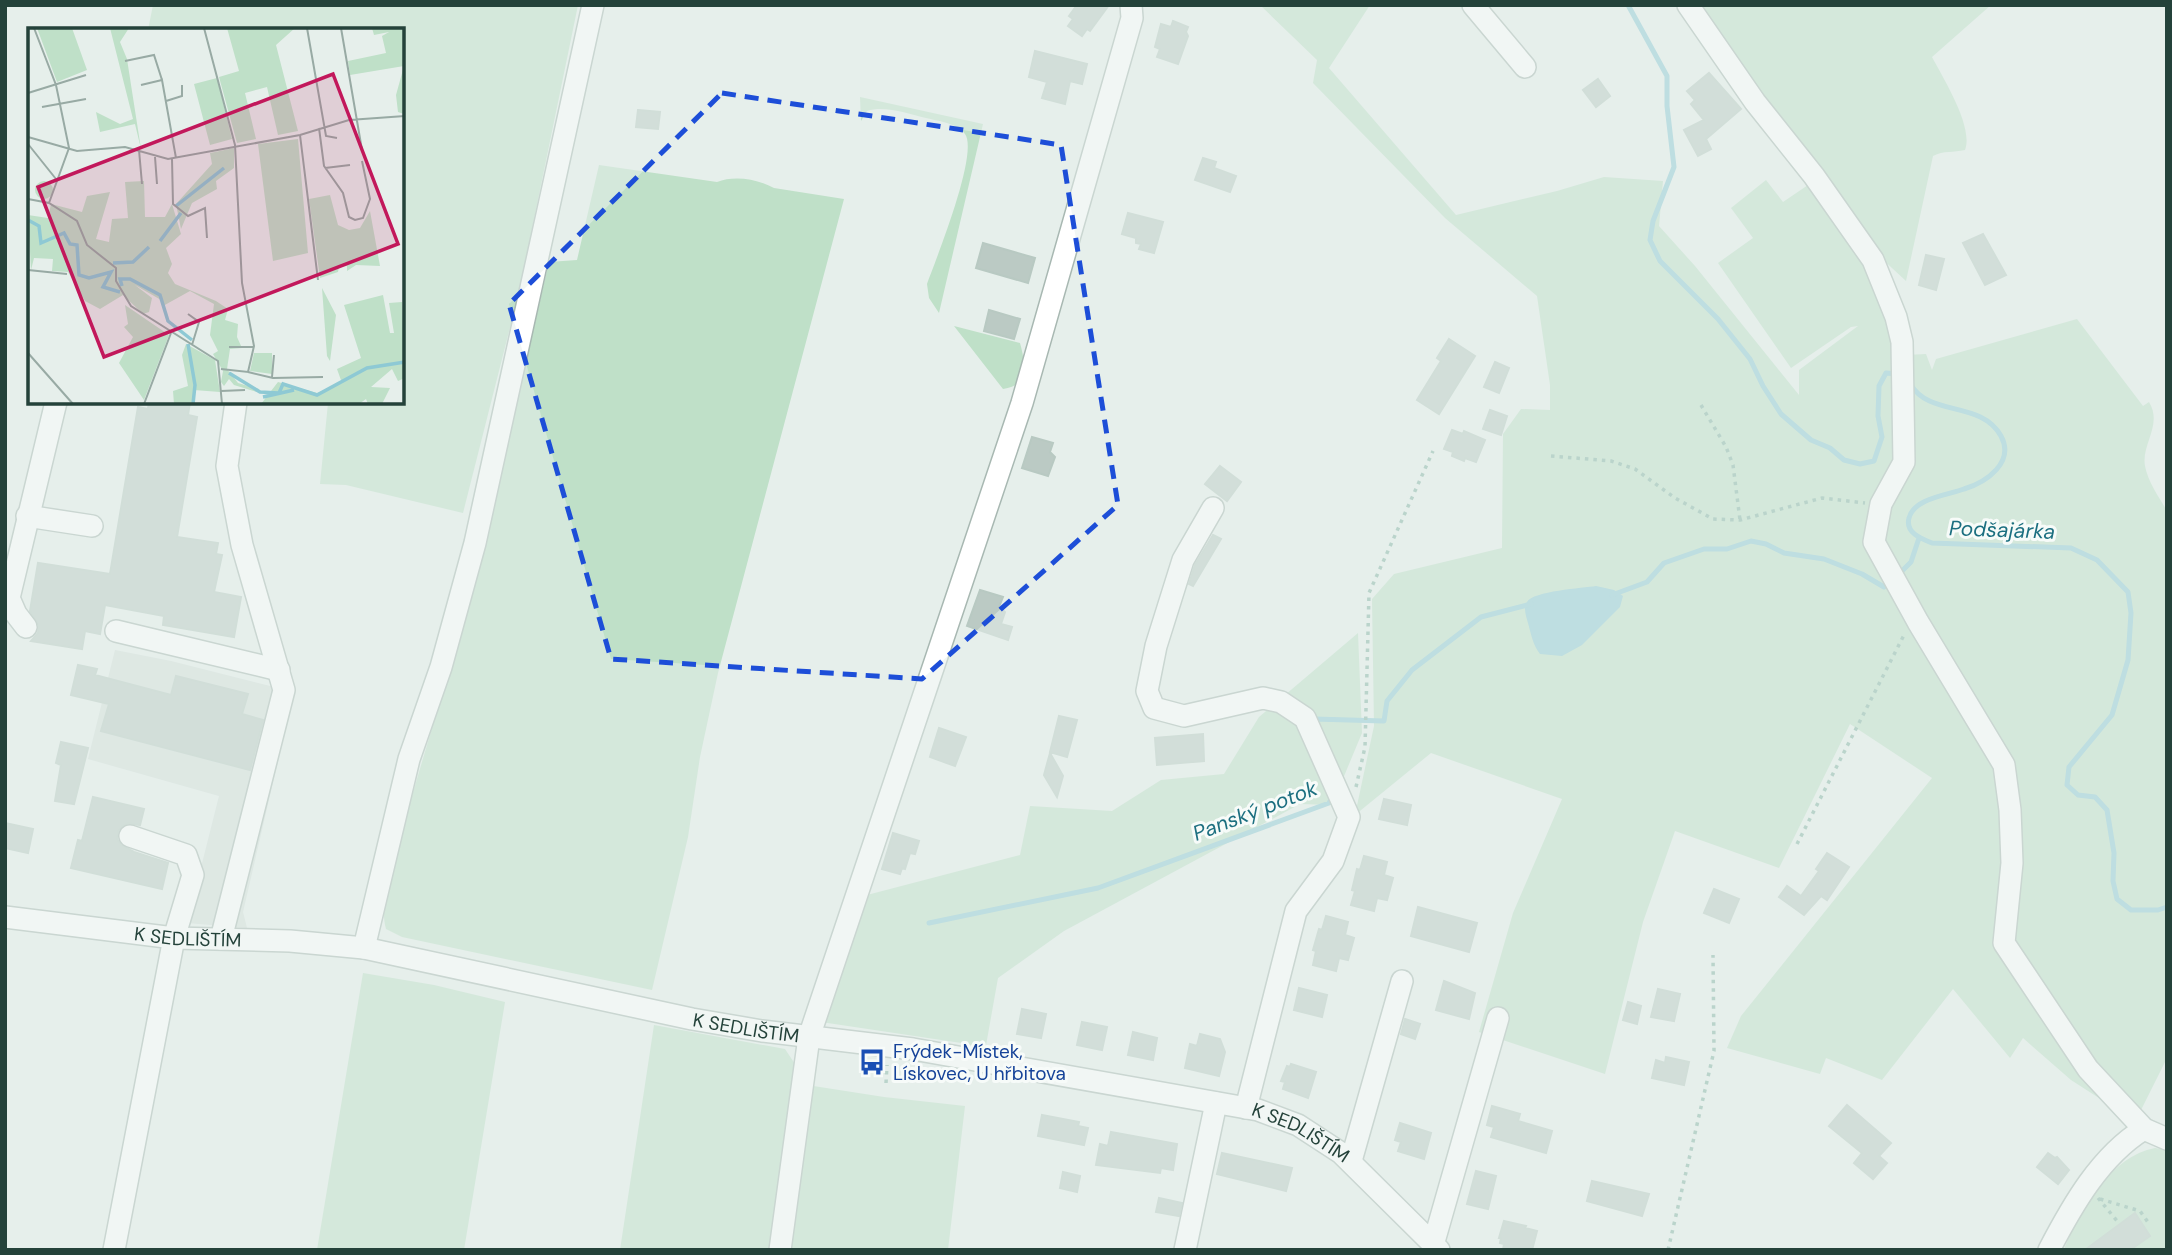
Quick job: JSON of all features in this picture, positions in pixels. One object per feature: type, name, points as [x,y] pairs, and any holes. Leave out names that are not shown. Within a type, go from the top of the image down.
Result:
[{"type":"street","points":[[364,948],[409,760],[441,667],[475,543],[593,5]]},
{"type":"street","points":[[780,1250],[808,1037],[1022,403],[1103,125],[1132,18],[1131,5]]},
{"type":"street","points":[[1473,5],[1525,68]]},
{"type":"street","points":[[1688,5],[1755,102],[1814,176],[1873,260],[1896,317],[1902,342],[1904,462],[1881,504],[1874,542],[1914,615],[2004,765],[2010,810],[2012,863],[2004,943],[2088,1069],[2144,1129],[2167,1139]]},
{"type":"street","points":[[26,627],[9,598],[55,404]]},
{"type":"street","points":[[221,939],[284,690],[242,545],[227,466],[236,404]]},
{"type":"street","points":[[1213,508],[1183,560],[1156,646],[1147,691],[1154,708],[1184,716],[1263,698],[1281,702],[1306,718],[1349,817],[1333,861],[1296,911],[1246,1108]]},
{"type":"street","points":[[27,516],[92,526]]},
{"type":"street","points":[[116,631],[279,670]]},
{"type":"street","points":[[114,1250],[174,938],[193,875],[186,855],[130,836]]},
{"type":"street","name":"K SEDLIŠTÍM","points":[[5,916],[174,938],[290,941],[364,948],[682,1017],[808,1037],[913,1049],[1246,1108],[1298,1125],[1351,1161],[1436,1247]]},
{"type":"street","points":[[1351,1161],[1402,981]]},
{"type":"street","points":[[1436,1247],[1498,1018]]},
{"type":"street","points":[[1185,1250],[1216,1103]]},
{"type":"street","points":[[2049,1250],[2066,1217],[2092,1194],[2116,1152],[2144,1129]]},
{"type":"path","points":[[1701,405],[1726,447],[1733,465],[1740,520]]},
{"type":"path","points":[[1349,817],[1365,747],[1369,593],[1433,451]]},
{"type":"path","points":[[1551,456],[1611,461],[1634,469],[1675,498],[1713,519],[1740,520],[1822,498],[1881,504]]},
{"type":"path","points":[[1797,844],[1914,615]]},
{"type":"path","points":[[1668,1250],[1714,1051],[1713,955]]},
{"type":"path","points":[[2092,1194],[2118,1222]]},
{"type":"path","points":[[2092,1194],[2140,1211],[2150,1225]]},
{"type":"highlighted area","points":[[722,93],[1061,145],[1118,505],[922,679],[611,659],[509,304]]},
{"type":"shaded area","points":[[115,650],[294,692],[243,912],[247,928],[187,923],[219,796],[88,759]]},
{"type":"green space","points":[[153,5],[578,5],[519,292],[463,513],[346,485],[320,484],[328,404],[404,404],[404,28],[148,28]]},
{"type":"green space","points":[[1260,5],[1370,5],[1329,68],[1456,215],[1604,177],[1663,181],[1659,226],[1695,266],[1799,395],[1799,370],[1858,326],[1851,327],[1791,368],[1718,263],[1753,238],[1731,208],[1766,180],[1783,202],[1811,183],[1862,254],[1885,308],[1893,351],[1906,355],[1926,354],[1932,370],[1936,359],[2077,319],[2143,406],[2149,402],[2154,419],[2145,466],[2151,484],[2167,511],[2167,1058],[2140,1112],[2130,1118],[2071,1080],[2023,1038],[2010,1058],[1953,989],[1882,1080],[1826,1058],[1820,1074],[1727,1048],[1741,1016],[1932,778],[1850,724],[1779,868],[1675,831],[1643,922],[1605,1074],[1479,1032],[1513,913],[1562,799],[1431,753],[1355,815],[1374,726],[1372,599],[1394,574],[1502,548],[1503,434],[1521,409],[1550,410],[1550,385],[1537,296],[1445,218],[1313,83],[1317,60]]},
{"type":"green space","points":[[1696,5],[1991,5],[1932,57],[1956,103],[1967,140],[1965,150],[1933,156],[1906,281],[1879,256]]},
{"type":"green space","points":[[860,97],[983,124],[939,313],[929,298],[927,284],[962,183],[968,145],[965,134],[947,123],[889,110],[867,111],[861,121]]},
{"type":"green space","points":[[599,165],[717,182],[746,179],[774,188],[844,199],[718,673],[700,757],[688,837],[652,990],[402,937],[386,929],[384,919],[389,880],[451,665],[549,262],[577,260]]},
{"type":"green space","points":[[954,326],[1020,343],[1024,372],[1018,383],[1003,389]]},
{"type":"green space","points":[[1358,633],[1362,733],[1332,805],[1300,804],[1064,931],[998,978],[985,1051],[968,1044],[821,1022],[867,895],[1020,855],[1030,806],[1112,811],[1161,780],[1224,774],[1259,717]]},
{"type":"green space","points":[[363,973],[434,985],[505,1002],[464,1250],[317,1250]]},
{"type":"green space","points":[[654,1025],[785,1049],[795,1064],[770,1250],[620,1250]]},
{"type":"green space","points":[[807,1085],[965,1106],[948,1250],[786,1250]]},
{"type":"green space","points":[[2155,1148],[2167,1150],[2167,1250],[2064,1250],[2078,1219],[2099,1187],[2124,1162]]},
{"type":"water","points":[[1596,586],[1614,590],[1623,596],[1620,607],[1582,645],[1562,656],[1540,654],[1532,639],[1526,615],[1527,602],[1538,595]]},
{"type":"building","points":[[1077,5],[1109,5],[1090,31],[1087,29],[1082,36],[1068,26],[1073,19],[1069,16]]},
{"type":"building","points":[[1173,21],[1188,27],[1188,36],[1178,64],[1157,57],[1160,49],[1155,47],[1161,24],[1171,27]]},
{"type":"building","points":[[1035,51],[1087,64],[1082,84],[1070,81],[1065,104],[1042,98],[1047,82],[1029,77]]},
{"type":"building","points":[[1709,73],[1741,109],[1706,139],[1711,149],[1698,156],[1684,130],[1704,120],[1691,104],[1695,100],[1687,91]]},
{"type":"building","points":[[1598,79],[1610,96],[1596,107],[1583,90]]},
{"type":"building","points":[[638,110],[660,112],[658,129],[636,127]]},
{"type":"building","points":[[1203,158],[1216,162],[1214,168],[1236,176],[1230,192],[1195,180]]},
{"type":"building","points":[[1128,213],[1163,222],[1154,253],[1139,249],[1141,244],[1136,243],[1136,238],[1122,234]]},
{"type":"building","points":[[1983,234],[2006,275],[1985,285],[1963,243]]},
{"type":"building","points":[[983,243],[1035,258],[1028,283],[976,268]]},
{"type":"building","points":[[1926,255],[1944,259],[1936,290],[1919,285]]},
{"type":"building","points":[[989,310],[1020,319],[1014,339],[984,331]]},
{"type":"building","points":[[1449,339],[1475,356],[1439,414],[1417,400],[1441,361],[1437,358]]},
{"type":"building","points":[[1495,362],[1509,368],[1499,393],[1484,387]]},
{"type":"building","points":[[149,404],[190,404],[188,415],[197,417],[177,537],[218,543],[216,554],[222,555],[214,592],[241,597],[234,637],[163,625],[164,616],[105,605],[100,634],[85,631],[82,649],[31,641],[38,633],[39,626],[30,611],[38,563],[110,574],[138,407],[148,409]]},
{"type":"building","points":[[1490,410],[1507,416],[1501,435],[1483,429]]},
{"type":"building","points":[[1452,430],[1463,434],[1464,431],[1485,440],[1476,462],[1465,458],[1464,461],[1444,449]]},
{"type":"building","points":[[1032,437],[1053,443],[1050,452],[1055,457],[1048,476],[1022,468]]},
{"type":"building","points":[[1220,466],[1241,482],[1227,501],[1205,484]]},
{"type":"building","points":[[1213,535],[1221,539],[1193,586],[1189,584],[1195,565]]},
{"type":"building","points":[[980,590],[1003,597],[999,607],[1005,612],[1001,624],[1012,627],[1008,640],[967,626]]},
{"type":"building","points":[[78,665],[97,669],[95,675],[171,695],[176,676],[248,694],[242,714],[263,720],[250,770],[101,731],[109,704],[71,695]]},
{"type":"building","points":[[1059,716],[1077,720],[1067,757],[1050,752]]},
{"type":"building","points":[[939,728],[966,737],[955,766],[930,757]]},
{"type":"building","points":[[1203,734],[1204,761],[1157,765],[1155,738]]},
{"type":"building","points":[[61,742],[88,748],[74,804],[55,801],[61,765],[56,763]]},
{"type":"building","points":[[1050,753],[1063,776],[1057,797],[1044,775]]},
{"type":"building","points":[[93,797],[144,809],[140,825],[128,823],[122,826],[117,839],[121,845],[134,852],[168,863],[162,889],[71,868],[78,840],[82,841]]},
{"type":"building","points":[[1384,799],[1411,805],[1407,825],[1379,819]]},
{"type":"building","points":[[5,823],[33,829],[28,853],[5,848]]},
{"type":"building","points":[[893,833],[919,841],[915,854],[910,853],[905,869],[902,868],[900,874],[882,869]]},
{"type":"building","points":[[1827,853],[1849,867],[1827,900],[1821,896],[1804,915],[1779,897],[1787,886],[1801,896],[1819,871],[1816,869]]},
{"type":"building","points":[[1364,856],[1387,862],[1384,875],[1393,878],[1387,900],[1377,898],[1374,911],[1351,905],[1357,869],[1360,870]]},
{"type":"building","points":[[1714,889],[1739,899],[1729,923],[1704,913]]},
{"type":"building","points":[[1418,907],[1477,923],[1469,952],[1411,936]]},
{"type":"building","points":[[1326,916],[1348,922],[1345,935],[1354,938],[1348,960],[1339,958],[1336,971],[1313,965],[1316,951],[1313,950]]},
{"type":"building","points":[[1444,981],[1475,993],[1469,1019],[1436,1010]]},
{"type":"building","points":[[1299,988],[1327,995],[1322,1017],[1294,1010]]},
{"type":"building","points":[[1658,989],[1680,994],[1674,1021],[1651,1017]]},
{"type":"building","points":[[1628,1002],[1641,1006],[1637,1024],[1623,1020]]},
{"type":"building","points":[[1022,1009],[1046,1014],[1041,1038],[1017,1034]]},
{"type":"building","points":[[1405,1019],[1420,1024],[1415,1039],[1401,1034]]},
{"type":"building","points":[[1082,1022],[1107,1027],[1102,1050],[1077,1045]]},
{"type":"building","points":[[1133,1032],[1157,1038],[1153,1060],[1128,1055]]},
{"type":"building","points":[[1200,1034],[1220,1039],[1225,1052],[1219,1076],[1185,1068],[1190,1044],[1197,1046]]},
{"type":"building","points":[[1666,1057],[1689,1062],[1684,1085],[1652,1078],[1656,1060],[1665,1063]]},
{"type":"building","points":[[1291,1064],[1316,1072],[1308,1098],[1283,1089],[1285,1082],[1281,1081],[1287,1066],[1290,1067]]},
{"type":"building","points":[[1847,1105],[1891,1143],[1879,1156],[1887,1163],[1873,1179],[1854,1163],[1862,1153],[1829,1126]]},
{"type":"building","points":[[1492,1106],[1520,1114],[1518,1121],[1552,1131],[1546,1153],[1491,1137],[1494,1127],[1487,1125]]},
{"type":"building","points":[[1042,1115],[1079,1122],[1078,1126],[1088,1128],[1084,1145],[1038,1136]]},
{"type":"building","points":[[1400,1123],[1431,1133],[1424,1159],[1398,1151],[1401,1142],[1395,1140]]},
{"type":"building","points":[[1111,1132],[1177,1144],[1173,1170],[1161,1168],[1160,1173],[1096,1165],[1100,1144],[1108,1146]]},
{"type":"building","points":[[1222,1153],[1292,1168],[1286,1191],[1217,1174]]},
{"type":"building","points":[[2048,1153],[2057,1157],[2069,1170],[2058,1184],[2037,1167]]},
{"type":"building","points":[[1476,1171],[1496,1176],[1488,1209],[1467,1204]]},
{"type":"building","points":[[1063,1172],[1080,1176],[1077,1192],[1060,1188]]},
{"type":"building","points":[[1592,1181],[1649,1194],[1642,1216],[1587,1201]]},
{"type":"building","points":[[1159,1198],[1182,1203],[1179,1216],[1156,1212]]},
{"type":"building","points":[[2135,1213],[2150,1236],[2130,1250],[2085,1250]]},
{"type":"building","points":[[1504,1221],[1537,1231],[1532,1250],[1503,1250],[1504,1244],[1500,1243],[1499,1238]]},
{"type":"waterway","name":"Podšajárka","points":[[1628,5],[1667,76],[1667,106],[1674,167],[1653,221],[1650,240],[1660,261],[1718,319],[1750,359],[1781,414],[1811,440],[1830,448],[1844,460],[1860,464],[1874,461],[1882,437],[1878,416],[1879,386],[1886,373],[1898,374]]},
{"type":"waterway","name":"Podšajárka","points":[[1911,385],[1930,401],[1981,417],[1992,425],[2004,445],[2002,462],[1990,476],[1973,486],[1932,498],[1917,506],[1909,518],[1912,531],[1932,543],[2071,548],[2097,560],[2128,592],[2131,613],[2128,660],[2112,715],[2069,767],[2067,785],[2078,795],[2095,797],[2107,810],[2114,853],[2113,881],[2117,899],[2131,910],[2158,910],[2167,907]]},
{"type":"waterway","name":"Panský potok","points":[[1899,574],[1911,562],[1919,538]]},
{"type":"waterway","name":"Panský potok","points":[[1612,595],[1647,582],[1664,563],[1704,549],[1727,549],[1751,541],[1766,544],[1784,553],[1824,559],[1862,574],[1884,587],[1888,584]]},
{"type":"waterway","name":"Panský potok","points":[[1315,721],[1314,719],[1384,721],[1387,701],[1412,670],[1481,617],[1531,604]]},
{"type":"waterway","name":"Panský potok","points":[[929,923],[1098,888],[1329,803],[1333,795]]},
{"type":"place","name":"Frýdek-Místek, Lískovec, U hřbitova","points":[[872,1062]]}]
